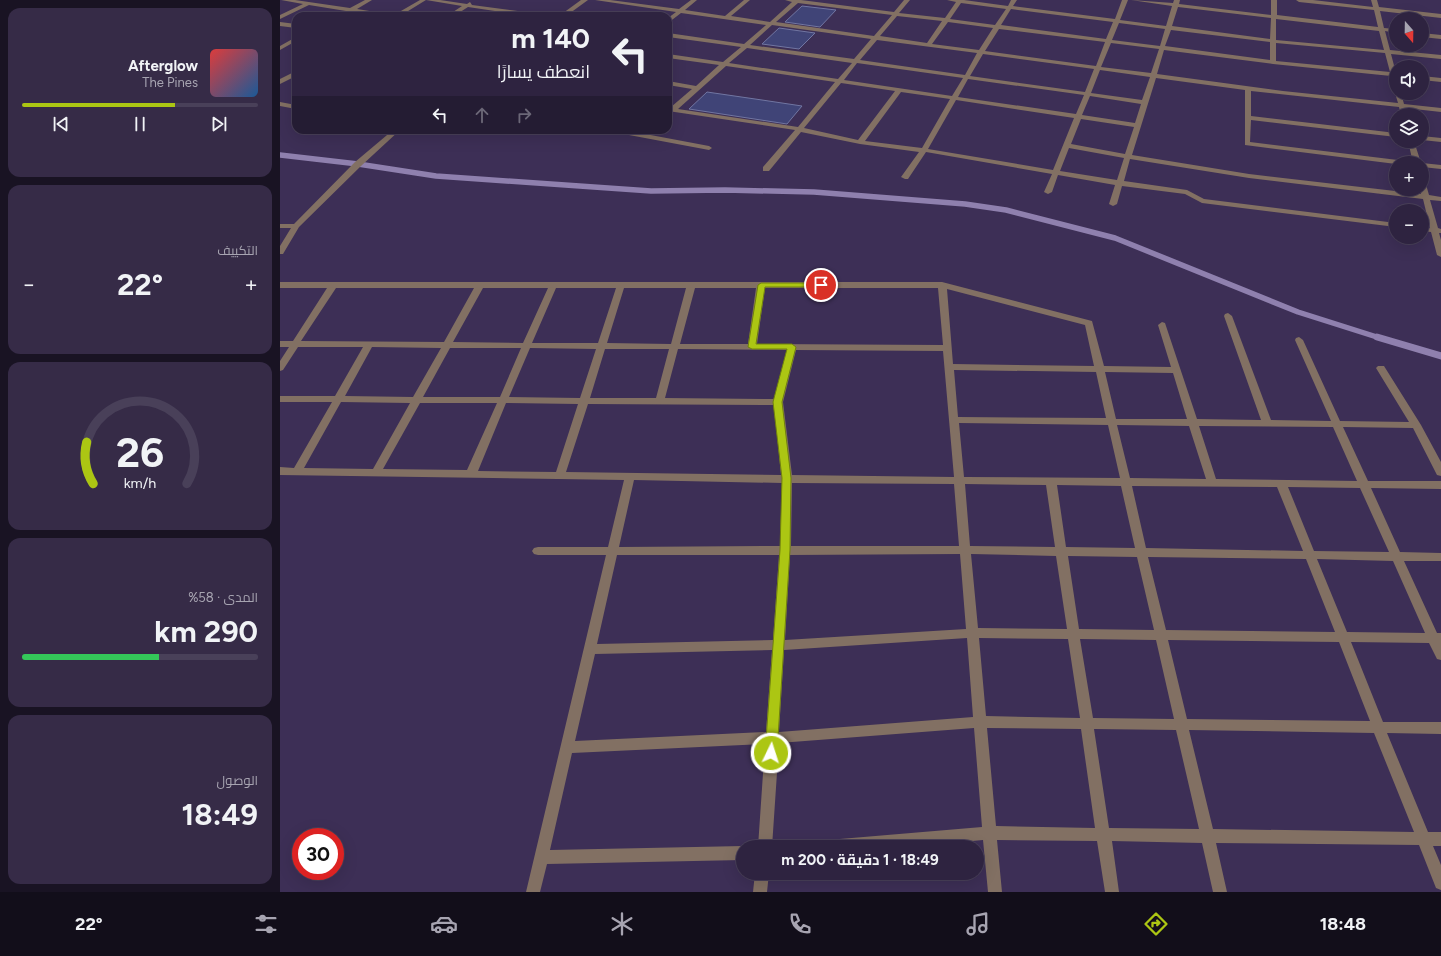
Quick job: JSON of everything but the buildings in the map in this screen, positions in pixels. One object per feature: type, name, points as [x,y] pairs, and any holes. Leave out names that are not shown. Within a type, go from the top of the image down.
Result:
[{"type":"street","points":[[284,0],[366,12]]},
{"type":"street","points":[[280,18],[316,0]]},
{"type":"street","points":[[347,12],[369,0]]},
{"type":"street","points":[[402,12],[424,0]]},
{"type":"street","points":[[429,0],[514,12]]},
{"type":"street","points":[[457,12],[476,0]]},
{"type":"street","points":[[568,12],[585,0]]},
{"type":"street","points":[[598,0],[1248,88],[1441,110]]},
{"type":"street","points":[[672,18],[694,0]]},
{"type":"street","points":[[727,17],[747,0]]},
{"type":"street","points":[[788,0],[1273,62],[1389,74]]},
{"type":"street","points":[[766,168],[907,0]]},
{"type":"street","points":[[950,0],[1273,41],[1441,57]]},
{"type":"street","points":[[905,177],[924,150],[980,52],[1014,0]]},
{"type":"street","points":[[1048,192],[1125,0]]},
{"type":"street","points":[[1134,0],[1177,2],[1274,17],[1389,30]]},
{"type":"street","points":[[1273,62],[1274,0]]},
{"type":"street","points":[[1299,0],[1441,16]]},
{"type":"street","points":[[1374,0],[1390,60]]},
{"type":"street","points":[[672,107],[697,88],[798,1]]},
{"type":"street","points":[[928,45],[961,1]]},
{"type":"street","points":[[1113,204],[1144,102],[1177,2]]},
{"type":"street","points":[[280,24],[292,26]]},
{"type":"street","points":[[672,36],[1144,102]]},
{"type":"street","points":[[1429,36],[1441,37]]},
{"type":"street","points":[[280,48],[292,41]]},
{"type":"street","points":[[280,48],[288,49]]},
{"type":"street","points":[[672,57],[1137,125]]},
{"type":"street","points":[[280,74],[292,75]]},
{"type":"street","points":[[280,82],[292,76]]},
{"type":"street","points":[[1429,79],[1441,80]]},
{"type":"street","points":[[672,84],[697,88]]},
{"type":"street","points":[[1248,88],[1247,144],[1389,161]]},
{"type":"street","points":[[860,142],[899,90]]},
{"type":"street","points":[[1400,100],[1401,106]]},
{"type":"street","points":[[280,104],[292,106]]},
{"type":"street","points":[[672,109],[798,129],[860,142],[924,150],[1120,183],[1187,192],[1202,201],[1389,225]]},
{"type":"street","points":[[1247,118],[1389,134]]},
{"type":"street","points":[[280,252],[296,226],[358,164],[392,134]]},
{"type":"street","points":[[634,134],[709,148]]},
{"type":"street","points":[[1429,139],[1441,140]]},
{"type":"street","points":[[1066,145],[1128,157],[1249,176],[1441,199]]},
{"type":"street","points":[[1429,166],[1441,167]]},
{"type":"street","points":[[1426,197],[1438,231],[1441,255]]},
{"type":"street","points":[[280,226],[296,226]]},
{"type":"street","points":[[280,285],[942,285],[1089,323],[1220,892]]},
{"type":"street","points":[[280,368],[332,285]]},
{"type":"street","points":[[376,472],[480,285]]},
{"type":"street","points":[[471,474],[553,285]]},
{"type":"street","points":[[560,475],[621,285]]},
{"type":"street","points":[[660,402],[691,285]]},
{"type":"street","points":[[752,347],[761,285]]},
{"type":"street","points":[[942,285],[948,367],[996,892]]},
{"type":"street","points":[[1228,316],[1267,423]]},
{"type":"street","points":[[1162,325],[1212,483]]},
{"type":"street","points":[[1299,340],[1396,556],[1437,638],[1441,655]]},
{"type":"street","points":[[280,344],[947,348]]},
{"type":"street","points":[[297,472],[368,345]]},
{"type":"street","points":[[765,840],[785,550],[787,478],[778,402],[792,347]]},
{"type":"street","points":[[948,367],[1176,370]]},
{"type":"street","points":[[1381,368],[1416,425],[1441,472]]},
{"type":"street","points":[[280,399],[778,402]]},
{"type":"street","points":[[953,420],[1416,425]]},
{"type":"street","points":[[280,471],[1441,485]]},
{"type":"street","points":[[533,892],[630,476]]},
{"type":"street","points":[[1051,481],[1112,892]]},
{"type":"street","points":[[1281,483],[1441,883]]},
{"type":"street","points":[[538,551],[965,550],[1441,557]]},
{"type":"street","points":[[590,649],[778,645],[972,633],[1437,638]]},
{"type":"street","points":[[567,747],[772,738],[980,722],[1441,728]]},
{"type":"street","points":[[909,840],[990,833],[1441,839]]},
{"type":"street","points":[[541,858],[736,853]]},
{"type":"street","points":[[760,892],[761,880]]},
{"type":"waterway","points":[[280,155],[358,164],[436,176],[651,191],[725,190],[814,192],[965,204],[1006,210],[1115,238],[1298,312],[1380,338]]},
{"type":"waterway","points":[[1377,337],[1441,356]]},
{"type":"route","points":[[771,753],[785,550],[787,478],[778,402],[792,347],[752,347],[761,285],[821,285]]}]
